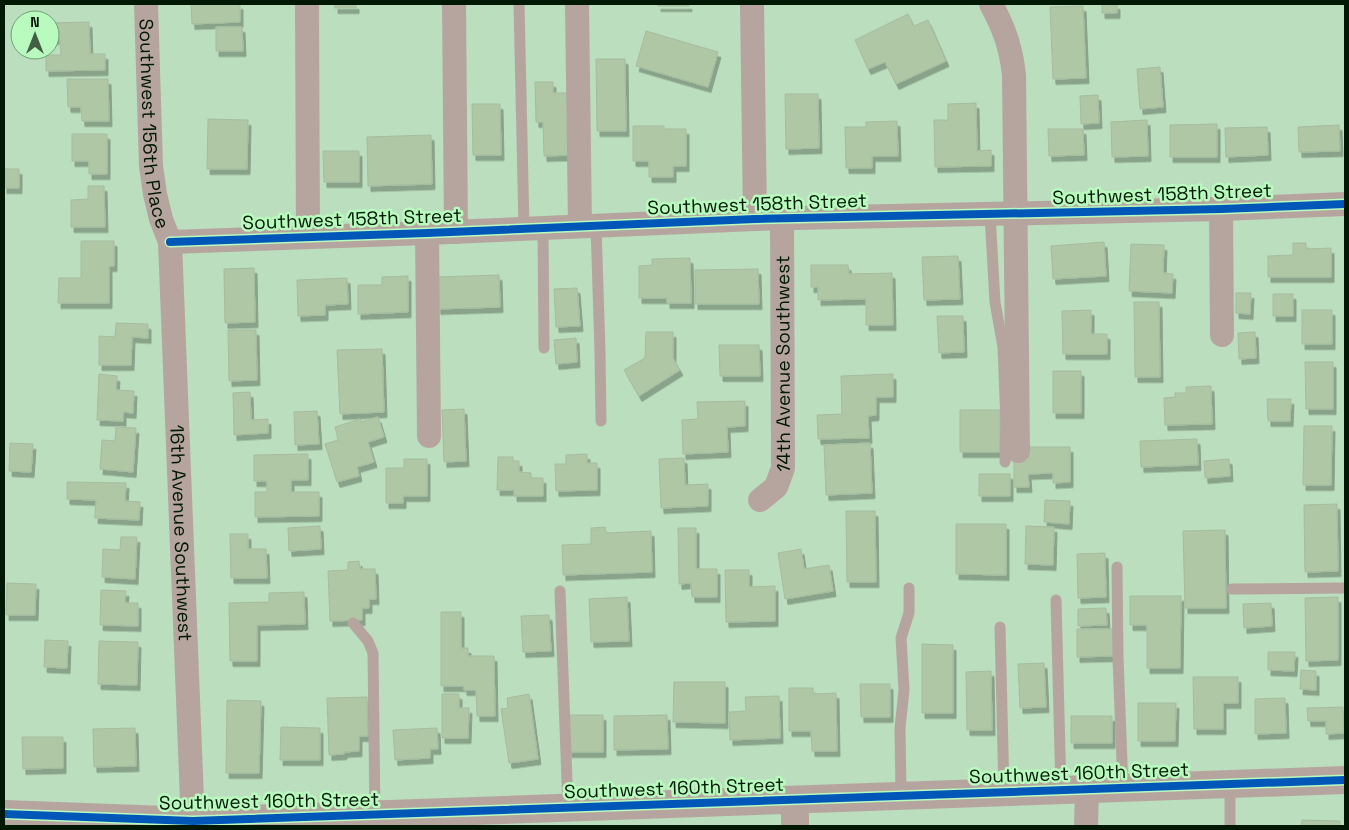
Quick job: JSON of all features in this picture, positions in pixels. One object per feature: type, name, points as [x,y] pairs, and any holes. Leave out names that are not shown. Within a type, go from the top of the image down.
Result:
[{"type":"street","name":"Southwest 156th Place","points":[[146,4],[152,166],[155,194],[161,219],[170,242]]},
{"type":"street","points":[[307,4],[308,237]]},
{"type":"street","points":[[454,4],[456,232]]},
{"type":"street","points":[[577,4],[588,226]]},
{"type":"street","points":[[752,4],[755,218]]},
{"type":"street","points":[[991,4],[1012,54],[1014,75],[1016,214],[1012,457]]},
{"type":"street","name":"Southwest 158th Street","points":[[170,242],[427,234],[755,218],[1016,214],[1345,204]]},
{"type":"street","points":[[1221,209],[1222,335]]},
{"type":"street","name":"14th Avenue Southwest","points":[[760,500],[776,487],[783,468],[782,218]]},
{"type":"street","points":[[427,234],[428,436]]},
{"type":"street","name":"16th Avenue Southwest","points":[[170,242],[193,824]]},
{"type":"street","name":"Southwest 160th Street","points":[[4,814],[193,824],[375,815],[496,819],[568,808],[795,813],[901,796],[1345,780]]},
{"type":"street","points":[[1074,790],[1086,826]]},
{"type":"lane","points":[[520,4],[533,229],[544,348]]},
{"type":"lane","points":[[990,214],[995,302],[1003,347],[1006,423],[1012,457]]},
{"type":"lane","points":[[588,226],[600,351],[601,421]]},
{"type":"lane","points":[[1117,568],[1123,788]]},
{"type":"lane","points":[[901,796],[900,728],[904,690],[901,638],[909,613],[909,588]]},
{"type":"lane","points":[[1232,589],[1345,588]]},
{"type":"lane","points":[[560,591],[568,808]]},
{"type":"lane","points":[[1056,600],[1074,790]]},
{"type":"lane","points":[[353,623],[368,641],[373,653],[375,815]]},
{"type":"lane","points":[[1000,627],[1004,792]]},
{"type":"lane","points":[[1230,784],[1230,826]]},
{"type":"building","points":[[191,4],[240,4],[240,22],[192,24]]},
{"type":"building","points":[[335,4],[356,4],[356,8],[335,8]]},
{"type":"building","points":[[658,4],[689,4],[689,6],[658,6]]},
{"type":"building","points":[[1102,4],[1117,4],[1117,13],[1102,13]]},
{"type":"building","points":[[1083,6],[1086,78],[1053,79],[1050,7]]},
{"type":"building","points":[[908,14],[914,26],[928,20],[946,61],[896,84],[885,62],[868,69],[855,40]]},
{"type":"building","points":[[89,22],[90,54],[105,54],[105,70],[46,71],[46,60],[60,60],[60,23]]},
{"type":"building","points":[[216,27],[242,27],[243,51],[216,51]]},
{"type":"building","points":[[646,31],[718,52],[708,87],[636,66]]},
{"type":"building","points":[[596,59],[625,59],[626,131],[597,131]]},
{"type":"building","points":[[1160,67],[1163,107],[1140,109],[1137,69]]},
{"type":"building","points":[[67,79],[108,79],[109,121],[82,121],[81,107],[68,107]]},
{"type":"building","points":[[535,82],[553,82],[553,93],[575,93],[576,155],[544,156],[543,122],[536,122]]},
{"type":"building","points":[[785,94],[818,94],[819,148],[786,149]]},
{"type":"building","points":[[1098,95],[1099,123],[1081,124],[1080,96]]},
{"type":"building","points":[[976,103],[977,151],[991,150],[991,166],[935,167],[934,120],[948,120],[948,104]]},
{"type":"building","points":[[472,104],[500,104],[501,155],[473,155]]},
{"type":"building","points":[[208,119],[248,120],[247,169],[207,169]]},
{"type":"building","points":[[1147,120],[1148,156],[1112,157],[1111,122]]},
{"type":"building","points":[[897,121],[898,156],[872,156],[872,168],[846,168],[845,127],[866,127],[866,122]]},
{"type":"building","points":[[1217,124],[1217,157],[1170,157],[1170,125]]},
{"type":"building","points":[[1339,125],[1340,151],[1299,152],[1298,127]]},
{"type":"building","points":[[633,126],[664,126],[664,129],[686,129],[686,166],[673,166],[673,177],[649,177],[649,161],[633,161]]},
{"type":"building","points":[[1267,127],[1268,155],[1226,157],[1225,128]]},
{"type":"building","points":[[1048,129],[1083,129],[1084,155],[1049,156]]},
{"type":"building","points":[[72,134],[107,134],[107,174],[89,174],[89,161],[72,161]]},
{"type":"building","points":[[431,135],[432,184],[368,186],[367,137]]},
{"type":"building","points":[[323,151],[359,151],[359,182],[324,182]]},
{"type":"building","points":[[4,169],[19,169],[19,188],[4,188]]},
{"type":"building","points":[[88,186],[104,186],[105,227],[71,227],[71,200],[88,199]]},
{"type":"building","points":[[81,241],[114,241],[114,266],[109,266],[109,303],[58,303],[59,278],[81,278]]},
{"type":"building","points":[[1104,242],[1106,276],[1053,279],[1051,246]]},
{"type":"building","points":[[1293,243],[1306,243],[1306,249],[1331,248],[1331,277],[1268,277],[1268,256],[1293,255]]},
{"type":"building","points":[[1131,244],[1164,245],[1163,273],[1173,274],[1172,293],[1129,291]]},
{"type":"building","points":[[958,256],[960,299],[924,300],[922,257]]},
{"type":"building","points":[[690,258],[691,303],[667,303],[667,298],[639,298],[639,266],[652,265],[652,259]]},
{"type":"building","points":[[811,265],[848,265],[849,274],[892,273],[893,325],[866,325],[866,299],[818,300],[818,287],[811,287]]},
{"type":"building","points":[[254,268],[255,322],[225,323],[224,269]]},
{"type":"building","points":[[758,269],[759,304],[695,304],[695,270]]},
{"type":"building","points":[[499,275],[500,307],[438,309],[437,277]]},
{"type":"building","points":[[408,276],[408,312],[358,314],[358,285],[382,285],[382,277]]},
{"type":"building","points":[[347,278],[348,304],[325,305],[325,315],[298,316],[297,280]]},
{"type":"building","points":[[577,288],[580,326],[556,327],[554,289]]},
{"type":"building","points":[[1236,293],[1251,293],[1250,314],[1236,313]]},
{"type":"building","points":[[1273,294],[1293,294],[1293,316],[1273,316]]},
{"type":"building","points":[[1134,302],[1159,302],[1160,377],[1135,377]]},
{"type":"building","points":[[1091,310],[1091,334],[1107,334],[1107,354],[1063,354],[1062,311]]},
{"type":"building","points":[[1302,310],[1332,310],[1332,344],[1302,344]]},
{"type":"building","points":[[937,316],[963,316],[964,352],[939,353]]},
{"type":"building","points":[[116,323],[148,324],[148,338],[132,337],[131,365],[99,365],[99,336],[115,337]]},
{"type":"building","points":[[228,330],[256,330],[257,380],[229,381]]},
{"type":"building","points":[[646,332],[673,332],[673,358],[680,370],[639,396],[624,370],[645,358]]},
{"type":"building","points":[[1255,332],[1256,358],[1239,359],[1238,333]]},
{"type":"building","points":[[576,338],[577,362],[556,364],[554,340]]},
{"type":"building","points":[[719,345],[759,345],[760,376],[720,376]]},
{"type":"building","points":[[382,349],[384,412],[340,414],[337,350]]},
{"type":"building","points":[[1305,362],[1333,362],[1333,409],[1306,409]]},
{"type":"building","points":[[1053,371],[1081,371],[1081,413],[1053,413]]},
{"type":"building","points":[[99,374],[117,376],[116,390],[134,391],[133,413],[123,412],[123,421],[97,420]]},
{"type":"building","points":[[893,374],[893,397],[876,397],[876,415],[868,416],[869,438],[818,439],[817,415],[842,414],[841,376]]},
{"type":"building","points":[[1211,386],[1212,424],[1165,425],[1164,398],[1175,397],[1175,393],[1186,393],[1186,387]]},
{"type":"building","points":[[250,392],[251,420],[268,419],[268,433],[234,435],[233,393]]},
{"type":"building","points":[[1267,399],[1291,399],[1290,421],[1268,421]]},
{"type":"building","points":[[745,401],[745,426],[727,427],[728,452],[683,454],[682,420],[698,419],[697,402]]},
{"type":"building","points":[[464,409],[466,461],[444,462],[442,410]]},
{"type":"building","points":[[960,410],[1000,410],[1000,452],[960,452]]},
{"type":"building","points":[[317,411],[319,444],[295,445],[294,412]]},
{"type":"building","points":[[378,417],[384,437],[368,442],[374,462],[357,467],[359,476],[337,482],[325,444],[338,440],[335,427],[360,419],[361,422]]},
{"type":"building","points":[[1304,426],[1332,426],[1331,485],[1303,485]]},
{"type":"building","points":[[116,427],[136,428],[133,472],[100,469],[102,440],[115,441]]},
{"type":"building","points":[[1197,439],[1198,465],[1141,467],[1140,441]]},
{"type":"building","points":[[10,443],[33,444],[31,472],[9,471]]},
{"type":"building","points":[[870,443],[872,493],[826,495],[824,445]]},
{"type":"building","points":[[1028,447],[1070,447],[1070,482],[1053,483],[1053,473],[1028,474],[1029,487],[1014,487],[1014,461],[1028,461]]},
{"type":"building","points":[[308,454],[308,480],[291,480],[291,492],[319,492],[319,516],[255,517],[255,492],[267,492],[267,481],[254,481],[254,455]]},
{"type":"building","points":[[587,454],[587,463],[597,463],[597,490],[556,491],[555,464],[566,464],[566,455]]},
{"type":"building","points":[[498,457],[513,457],[513,461],[519,461],[519,472],[531,473],[531,478],[543,478],[543,496],[514,496],[514,490],[497,490]]},
{"type":"building","points":[[684,458],[685,485],[708,484],[708,506],[661,508],[659,459]]},
{"type":"building","points":[[404,459],[427,459],[427,496],[403,496],[403,503],[386,503],[386,468],[404,468]]},
{"type":"building","points":[[1229,459],[1230,476],[1205,478],[1204,461]]},
{"type":"building","points":[[979,474],[1010,474],[1010,496],[979,496]]},
{"type":"building","points":[[67,482],[126,483],[125,501],[140,502],[139,520],[95,518],[96,500],[67,499]]},
{"type":"building","points":[[1045,500],[1070,501],[1069,524],[1044,522]]},
{"type":"building","points":[[1337,504],[1338,571],[1305,572],[1304,505]]},
{"type":"building","points":[[846,511],[875,511],[876,582],[847,582]]},
{"type":"building","points":[[956,524],[1006,524],[1006,575],[956,574]]},
{"type":"building","points":[[320,526],[321,549],[289,551],[288,528]]},
{"type":"building","points":[[1026,526],[1054,527],[1053,565],[1025,564]]},
{"type":"building","points":[[605,527],[606,533],[651,531],[652,572],[563,575],[562,545],[591,544],[591,528]]},
{"type":"building","points":[[678,528],[696,528],[696,569],[717,569],[717,597],[692,597],[691,583],[679,584]]},
{"type":"building","points":[[1225,530],[1226,608],[1185,608],[1183,531]]},
{"type":"building","points":[[230,534],[248,534],[248,549],[266,549],[267,578],[231,578]]},
{"type":"building","points":[[121,537],[137,537],[135,579],[102,577],[103,549],[120,550]]},
{"type":"building","points":[[801,549],[804,569],[829,565],[833,591],[785,599],[778,553]]},
{"type":"building","points":[[1105,553],[1106,597],[1078,598],[1077,554]]},
{"type":"building","points":[[359,561],[360,569],[375,569],[376,599],[369,599],[369,608],[362,608],[362,620],[330,621],[328,571],[348,570],[348,562]]},
{"type":"building","points":[[725,570],[749,570],[749,587],[775,586],[775,621],[726,622]]},
{"type":"building","points":[[7,583],[36,584],[35,615],[6,615]]},
{"type":"building","points":[[101,590],[126,591],[125,603],[138,603],[138,626],[100,625]]},
{"type":"building","points":[[304,592],[305,624],[257,625],[257,661],[230,661],[229,603],[269,602],[269,593]]},
{"type":"building","points":[[1130,596],[1181,596],[1180,668],[1147,668],[1147,625],[1130,625]]},
{"type":"building","points":[[627,597],[629,641],[591,642],[589,599]]},
{"type":"building","points":[[1338,597],[1338,660],[1306,661],[1305,598]]},
{"type":"building","points":[[1271,603],[1272,626],[1244,628],[1243,604]]},
{"type":"building","points":[[1106,608],[1107,625],[1078,626],[1078,609]]},
{"type":"building","points":[[441,612],[461,612],[461,648],[468,648],[468,656],[494,656],[495,716],[477,716],[476,690],[464,690],[464,686],[441,686]]},
{"type":"building","points":[[549,615],[551,651],[523,652],[521,616]]},
{"type":"building","points":[[1077,629],[1114,629],[1114,656],[1077,657]]},
{"type":"building","points":[[45,640],[68,641],[67,668],[44,667]]},
{"type":"building","points":[[99,641],[138,642],[137,685],[98,684]]},
{"type":"building","points":[[922,644],[953,645],[953,713],[922,713]]},
{"type":"building","points":[[1268,652],[1295,652],[1294,671],[1268,670]]},
{"type":"building","points":[[1044,663],[1046,707],[1020,708],[1018,664]]},
{"type":"building","points":[[1301,670],[1316,671],[1316,690],[1300,689]]},
{"type":"building","points":[[991,671],[992,730],[967,730],[966,672]]},
{"type":"building","points":[[1193,677],[1238,677],[1238,703],[1223,703],[1223,729],[1194,729]]},
{"type":"building","points":[[674,682],[725,682],[725,723],[673,722]]},
{"type":"building","points":[[860,684],[890,684],[890,717],[861,717]]},
{"type":"building","points":[[789,688],[813,688],[813,694],[836,693],[837,751],[812,751],[811,731],[789,731]]},
{"type":"building","points":[[442,694],[459,694],[459,708],[469,708],[468,738],[442,738]]},
{"type":"building","points":[[529,694],[538,759],[509,763],[501,709],[508,708],[507,698]]},
{"type":"building","points":[[779,696],[780,738],[730,740],[729,712],[746,711],[745,697]]},
{"type":"building","points":[[367,697],[368,736],[359,736],[359,751],[329,755],[327,698]]},
{"type":"building","points":[[1285,698],[1286,733],[1255,734],[1255,699]]},
{"type":"building","points":[[227,700],[261,701],[259,773],[226,773]]},
{"type":"building","points":[[1138,703],[1176,703],[1175,741],[1138,741]]},
{"type":"building","points":[[1343,707],[1344,733],[1326,734],[1326,721],[1308,721],[1307,708]]},
{"type":"building","points":[[569,715],[603,715],[603,752],[569,752]]},
{"type":"building","points":[[667,715],[668,749],[614,750],[614,716]]},
{"type":"building","points":[[1071,716],[1112,716],[1112,743],[1071,743]]},
{"type":"building","points":[[281,727],[320,728],[320,760],[280,760]]},
{"type":"building","points":[[135,728],[136,766],[94,767],[93,729]]},
{"type":"building","points":[[437,728],[438,749],[430,749],[430,758],[395,760],[393,730]]},
{"type":"building","points":[[22,737],[63,737],[63,768],[23,769]]},
{"type":"building","points":[[1302,820],[1340,821],[1340,826],[1301,826]]},
{"type":"cycle path","points":[[170,242],[755,219],[1221,209],[1345,204]]},
{"type":"cycle path","points":[[4,814],[193,821],[1345,780]]}]
